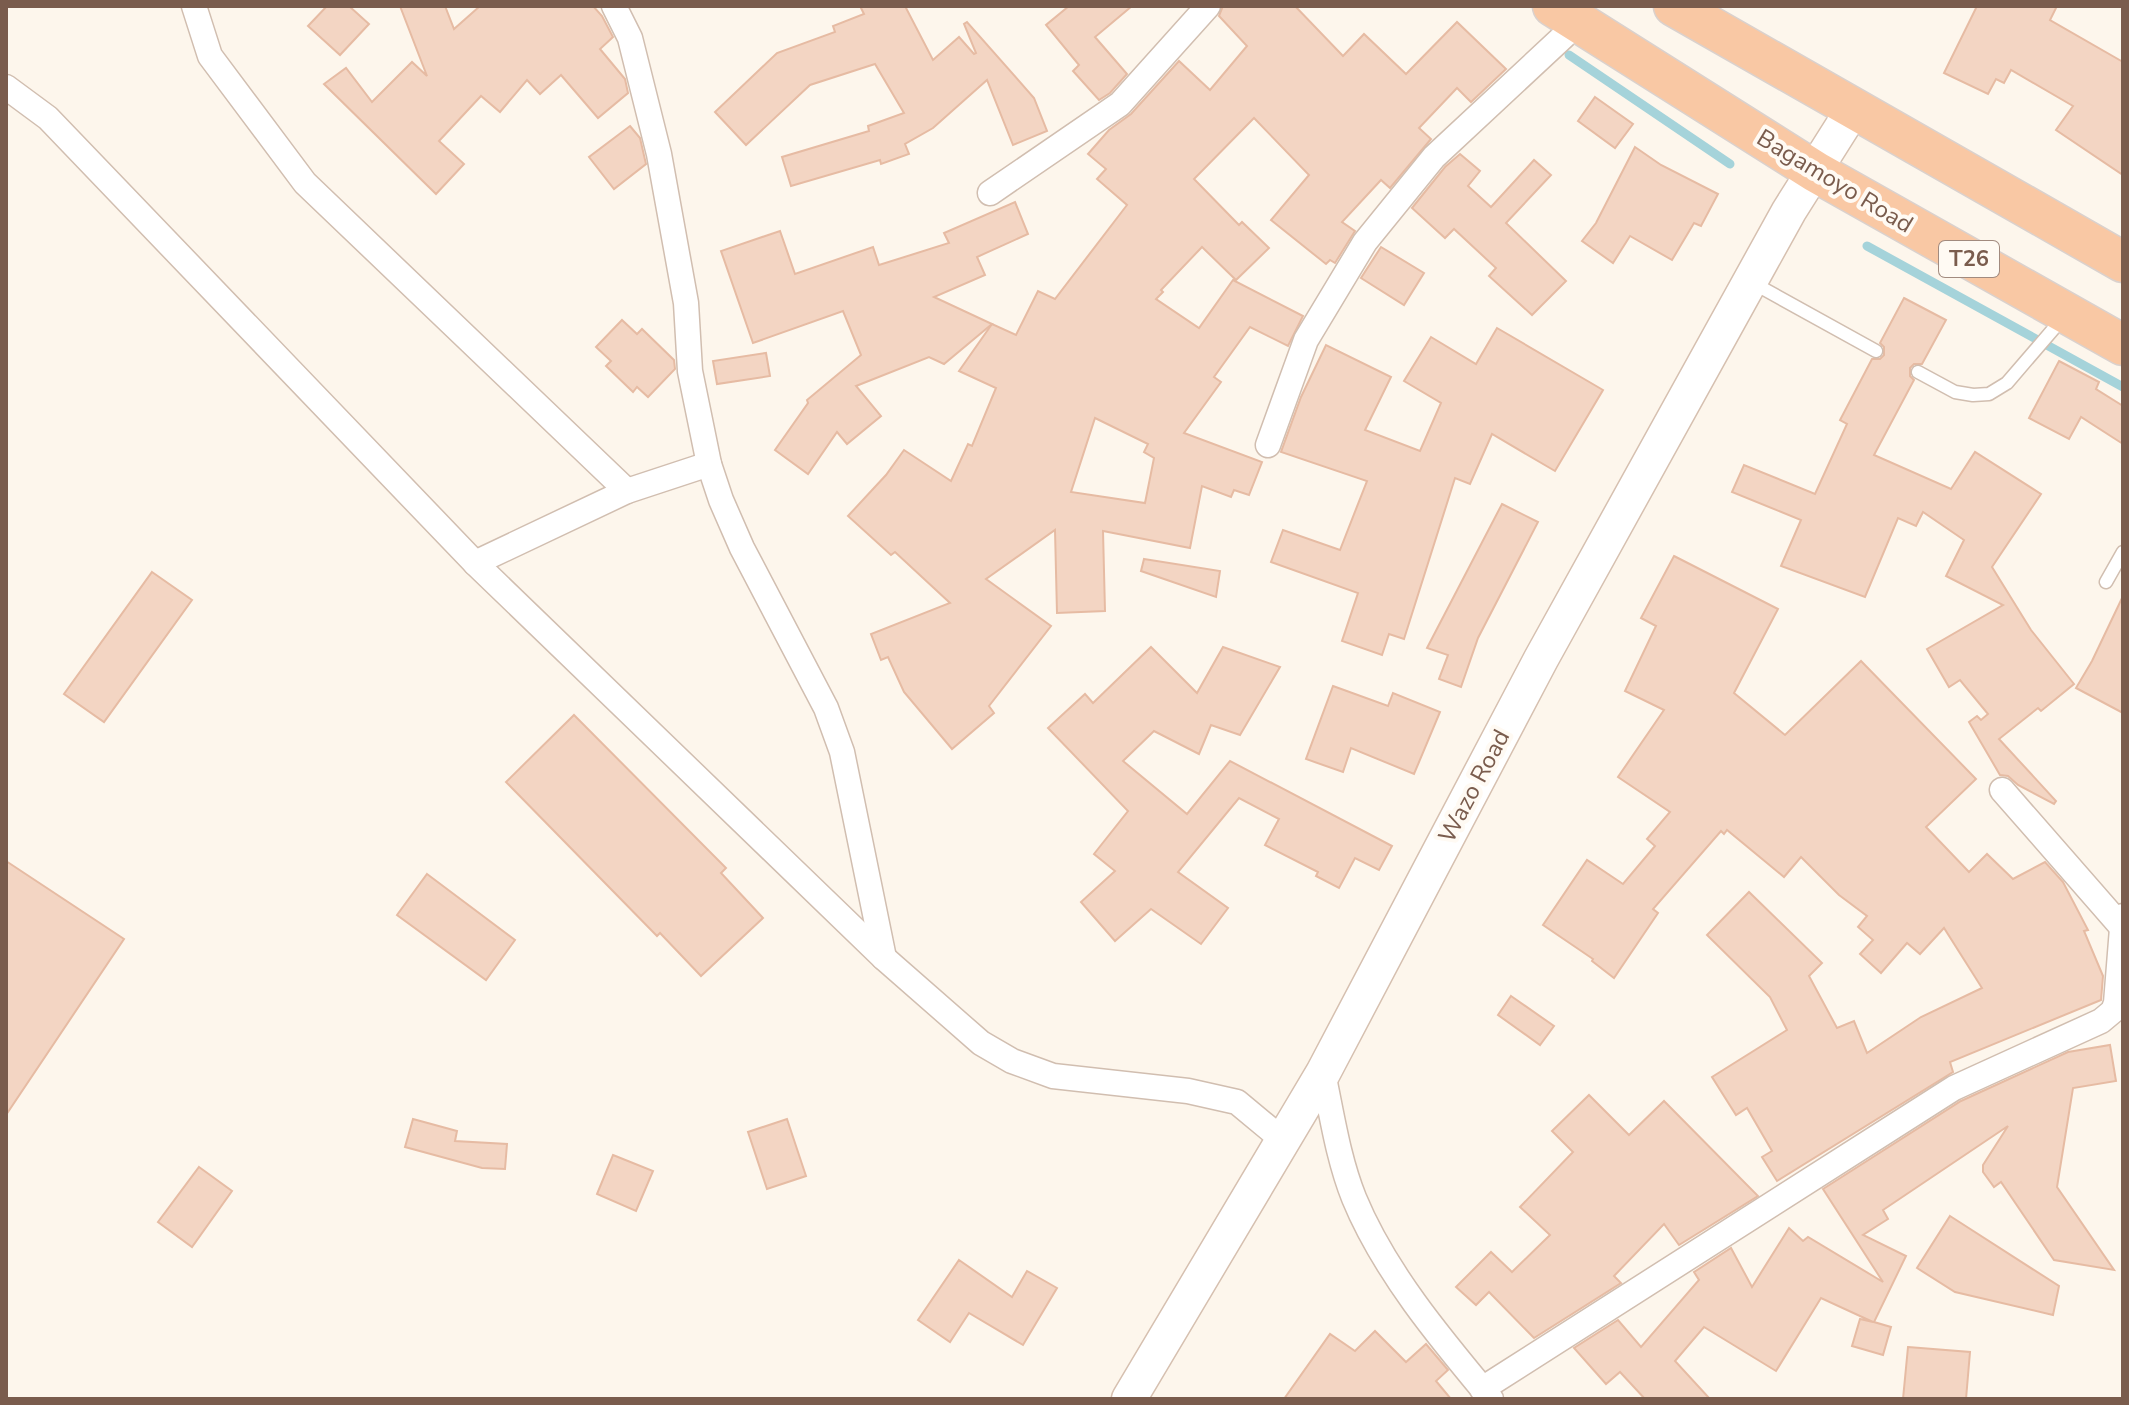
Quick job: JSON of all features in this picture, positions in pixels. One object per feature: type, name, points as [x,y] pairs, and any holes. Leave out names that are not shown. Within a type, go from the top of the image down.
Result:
[{"type":"highway","points":[[1674,6],[2123,262]]},
{"type":"highway","name":"Bagamoyo Road","points":[[1566,14],[1816,172],[2050,333],[2123,345]]},
{"type":"main road","name":"Wazo Road","points":[[1129,1399],[1323,1073],[1541,659],[1789,211],[1854,108]]},
{"type":"street","points":[[194,6],[210,56],[305,183],[627,491]]},
{"type":"street","points":[[614,6],[630,38],[659,154],[686,303],[690,371],[709,464],[742,548],[826,708],[837,737],[884,958]]},
{"type":"street","points":[[990,193],[1120,104],[1208,6]]},
{"type":"street","points":[[1268,445],[1306,340],[1365,242],[1434,157],[1566,14]]},
{"type":"street","points":[[6,87],[48,118],[475,563],[884,958],[981,1043],[1012,1061],[1053,1076],[1188,1091],[1237,1102],[1284,1141]]},
{"type":"street","points":[[475,563],[627,491],[709,464]]},
{"type":"street","points":[[1323,1073],[1342,1160],[1369,1230],[1388,1265],[1486,1394],[1954,1088],[2025,1053],[2101,1021],[2113,1011],[2122,920],[2002,790]]},
{"type":"lane","points":[[1750,282],[1876,351]]},
{"type":"lane","points":[[1918,372],[1955,392],[1989,394],[2007,383],[2050,333]]},
{"type":"lane","points":[[2106,582],[2123,552]]},
{"type":"building","points":[[327,6],[349,6],[369,24],[340,55],[308,26]]},
{"type":"building","points":[[400,6],[445,6],[454,29],[480,6],[593,6],[613,37],[600,49],[625,79],[628,93],[598,118],[561,75],[540,94],[527,80],[500,112],[481,96],[439,141],[464,164],[436,194],[324,84],[346,68],[372,102],[412,62],[427,76]]},
{"type":"building","points":[[860,6],[905,6],[933,60],[959,37],[976,53],[964,24],[967,22],[1034,98],[1047,131],[1013,145],[987,80],[933,128],[905,144],[909,154],[791,186],[782,157],[869,131],[868,126],[904,113],[875,64],[810,85],[746,145],[715,112],[777,53],[835,32],[833,26],[864,14]]},
{"type":"building","points":[[1069,6],[1132,6],[1095,37],[1127,74],[1099,100],[1073,71],[1079,65],[1046,25]]},
{"type":"building","points":[[1223,6],[1295,6],[1343,56],[1364,34],[1406,74],[1457,22],[1506,69],[1471,102],[1457,88],[1419,128],[1431,139],[1390,188],[1381,180],[1342,222],[1355,231],[1335,263],[1330,260],[1326,264],[1271,220],[1309,175],[1254,118],[1194,179],[1239,225],[1242,222],[1269,248],[1236,280],[1202,247],[1156,299],[1199,328],[1233,280],[1303,316],[1288,346],[1250,327],[1214,377],[1221,382],[1184,433],[1262,462],[1249,495],[1234,490],[1231,497],[1202,486],[1190,548],[1103,531],[1105,611],[1057,613],[1055,530],[986,579],[1051,626],[989,706],[994,713],[952,749],[904,692],[888,657],[881,660],[871,634],[950,603],[895,552],[891,555],[848,516],[886,475],[904,450],[951,481],[968,444],[972,446],[996,388],[959,371],[992,324],[1016,335],[1038,291],[1055,299],[1127,205],[1097,179],[1106,169],[1088,154],[1109,130],[1131,114],[1179,61],[1210,90],[1247,46],[1219,16]],"holes":[[[1095,418],[1148,444],[1144,452],[1154,458],[1145,503],[1071,492]]]},
{"type":"building","points":[[1977,6],[2057,6],[2050,20],[2123,62],[2123,175],[2056,130],[2073,106],[2011,70],[2004,83],[1996,79],[1988,94],[1944,73]]},
{"type":"building","points":[[1595,97],[1633,124],[1615,148],[1578,121]]},
{"type":"building","points":[[630,126],[640,138],[646,164],[614,189],[589,157]]},
{"type":"building","points":[[1635,147],[1661,165],[1718,194],[1701,226],[1694,223],[1672,260],[1630,236],[1613,263],[1582,241],[1596,223]]},
{"type":"building","points":[[1460,154],[1480,171],[1468,186],[1491,207],[1534,160],[1551,175],[1506,223],[1566,281],[1532,315],[1489,276],[1496,268],[1454,229],[1445,238],[1412,208],[1445,167]]},
{"type":"building","points":[[1015,202],[1028,234],[977,257],[985,275],[934,297],[992,324],[944,364],[929,357],[856,386],[881,416],[847,444],[837,432],[808,474],[775,450],[808,403],[807,400],[861,355],[843,311],[753,343],[721,251],[780,231],[795,274],[873,247],[879,265],[949,243],[944,233]]},
{"type":"building","points":[[1381,247],[1424,273],[1404,305],[1361,278]]},
{"type":"building","points":[[1904,298],[1946,320],[1922,364],[1914,364],[1910,368],[1910,376],[1914,380],[1874,455],[1951,489],[1975,452],[2041,494],[1992,567],[2031,630],[2074,684],[1999,739],[2056,801],[2054,804],[2018,785],[2008,776],[2000,775],[1969,722],[1977,716],[1981,720],[1988,714],[1960,680],[1949,687],[1927,649],[2003,605],[1946,576],[1964,540],[1923,512],[1916,526],[1898,518],[1865,597],[1781,566],[1801,520],[1732,492],[1744,465],[1815,494],[1847,424],[1840,420],[1872,359],[1880,359],[1884,355],[1884,347],[1880,343]]},
{"type":"building","points":[[622,320],[637,334],[642,329],[674,360],[675,369],[648,397],[637,387],[633,392],[606,366],[611,361],[596,347]]},
{"type":"building","points":[[1497,328],[1603,390],[1555,471],[1492,434],[1470,484],[1455,478],[1404,639],[1389,634],[1382,655],[1342,641],[1358,593],[1271,562],[1283,530],[1340,550],[1367,481],[1281,452],[1301,397],[1326,345],[1391,377],[1365,430],[1420,451],[1441,403],[1404,381],[1431,337],[1476,364]]},
{"type":"building","points":[[766,353],[770,376],[717,384],[713,361]]},
{"type":"building","points":[[2059,361],[2099,382],[2096,389],[2123,406],[2123,444],[2081,417],[2069,439],[2029,418]]},
{"type":"building","points":[[1502,504],[1538,522],[1478,638],[1461,687],[1439,679],[1448,655],[1427,648]]},
{"type":"building","points":[[1674,556],[1778,609],[1734,693],[1785,735],[1861,661],[1976,779],[1926,827],[1969,872],[1987,854],[2013,879],[2045,862],[2063,882],[2088,930],[2084,931],[2103,976],[2101,1000],[1950,1062],[1953,1072],[1777,1181],[1762,1157],[1772,1151],[1747,1108],[1736,1115],[1712,1077],[1787,1030],[1770,997],[1707,935],[1749,892],[1822,963],[1809,976],[1837,1028],[1854,1021],[1867,1053],[1921,1017],[1982,988],[1944,928],[1920,954],[1907,943],[1881,973],[1860,954],[1873,940],[1858,927],[1867,916],[1839,895],[1801,857],[1784,877],[1727,830],[1724,834],[1721,831],[1653,909],[1658,913],[1614,978],[1593,959],[1543,925],[1587,860],[1623,884],[1655,846],[1647,839],[1670,812],[1618,777],[1664,710],[1625,691],[1656,626],[1641,618]]},
{"type":"building","points":[[1144,559],[1220,571],[1216,597],[1141,571]]},
{"type":"building","points":[[152,572],[192,600],[104,722],[64,694]]},
{"type":"building","points":[[2123,596],[2123,713],[2076,688]]},
{"type":"building","points":[[1151,647],[1197,693],[1223,647],[1280,667],[1240,735],[1211,725],[1199,754],[1154,731],[1123,761],[1187,814],[1230,761],[1392,846],[1379,870],[1355,858],[1339,888],[1316,876],[1318,872],[1265,845],[1279,819],[1239,798],[1178,872],[1228,908],[1201,944],[1151,909],[1115,941],[1081,902],[1115,871],[1094,854],[1128,811],[1048,728],[1085,694],[1093,703]]},
{"type":"building","points":[[1333,686],[1388,706],[1393,693],[1440,712],[1414,774],[1351,748],[1343,772],[1306,759]]},
{"type":"building","points":[[574,715],[726,868],[721,873],[763,918],[701,976],[660,933],[657,936],[506,782]]},
{"type":"building","points":[[6,861],[124,939],[6,1115]]},
{"type":"building","points":[[427,874],[515,940],[486,980],[397,915]]},
{"type":"building","points":[[1511,996],[1554,1026],[1540,1045],[1498,1015]]},
{"type":"building","points":[[2110,1045],[2116,1081],[2073,1088],[2057,1187],[2114,1270],[2054,1260],[2001,1182],[1994,1187],[1983,1172],[1983,1165],[2008,1126],[1883,1210],[1888,1219],[1863,1235],[1906,1256],[1874,1322],[1891,1327],[1883,1355],[1852,1346],[1860,1319],[1873,1322],[1821,1298],[1776,1371],[1704,1327],[1675,1361],[1710,1399],[1645,1399],[1620,1372],[1606,1384],[1574,1348],[1618,1320],[1641,1347],[1699,1280],[1694,1272],[1731,1248],[1752,1287],[1789,1228],[1803,1241],[1808,1237],[1883,1282],[1823,1189],[1961,1101],[2068,1052]]},
{"type":"building","points":[[1589,1095],[1629,1135],[1664,1101],[1758,1196],[1679,1245],[1664,1224],[1614,1276],[1621,1283],[1534,1338],[1489,1292],[1476,1305],[1456,1287],[1491,1252],[1512,1272],[1550,1235],[1520,1207],[1573,1152],[1552,1131]]},
{"type":"building","points":[[413,1119],[457,1131],[455,1141],[507,1144],[505,1169],[482,1168],[405,1147]]},
{"type":"building","points":[[787,1119],[806,1176],[767,1189],[748,1132]]},
{"type":"building","points":[[613,1155],[653,1171],[636,1211],[597,1194]]},
{"type":"building","points":[[199,1167],[232,1191],[192,1247],[158,1222]]},
{"type":"building","points":[[1950,1216],[2059,1286],[2053,1315],[1955,1292],[1917,1268]]},
{"type":"building","points":[[959,1260],[1012,1297],[1027,1271],[1057,1288],[1023,1345],[969,1313],[950,1342],[918,1320]]},
{"type":"building","points":[[1375,1331],[1406,1362],[1426,1344],[1448,1370],[1436,1381],[1451,1399],[1284,1399],[1330,1334],[1355,1351]]},
{"type":"building","points":[[1908,1347],[1970,1352],[1966,1399],[1903,1399]]},
{"type":"waterway","points":[[1569,55],[1730,164]]},
{"type":"waterway","points":[[1867,246],[2123,387]]}]
